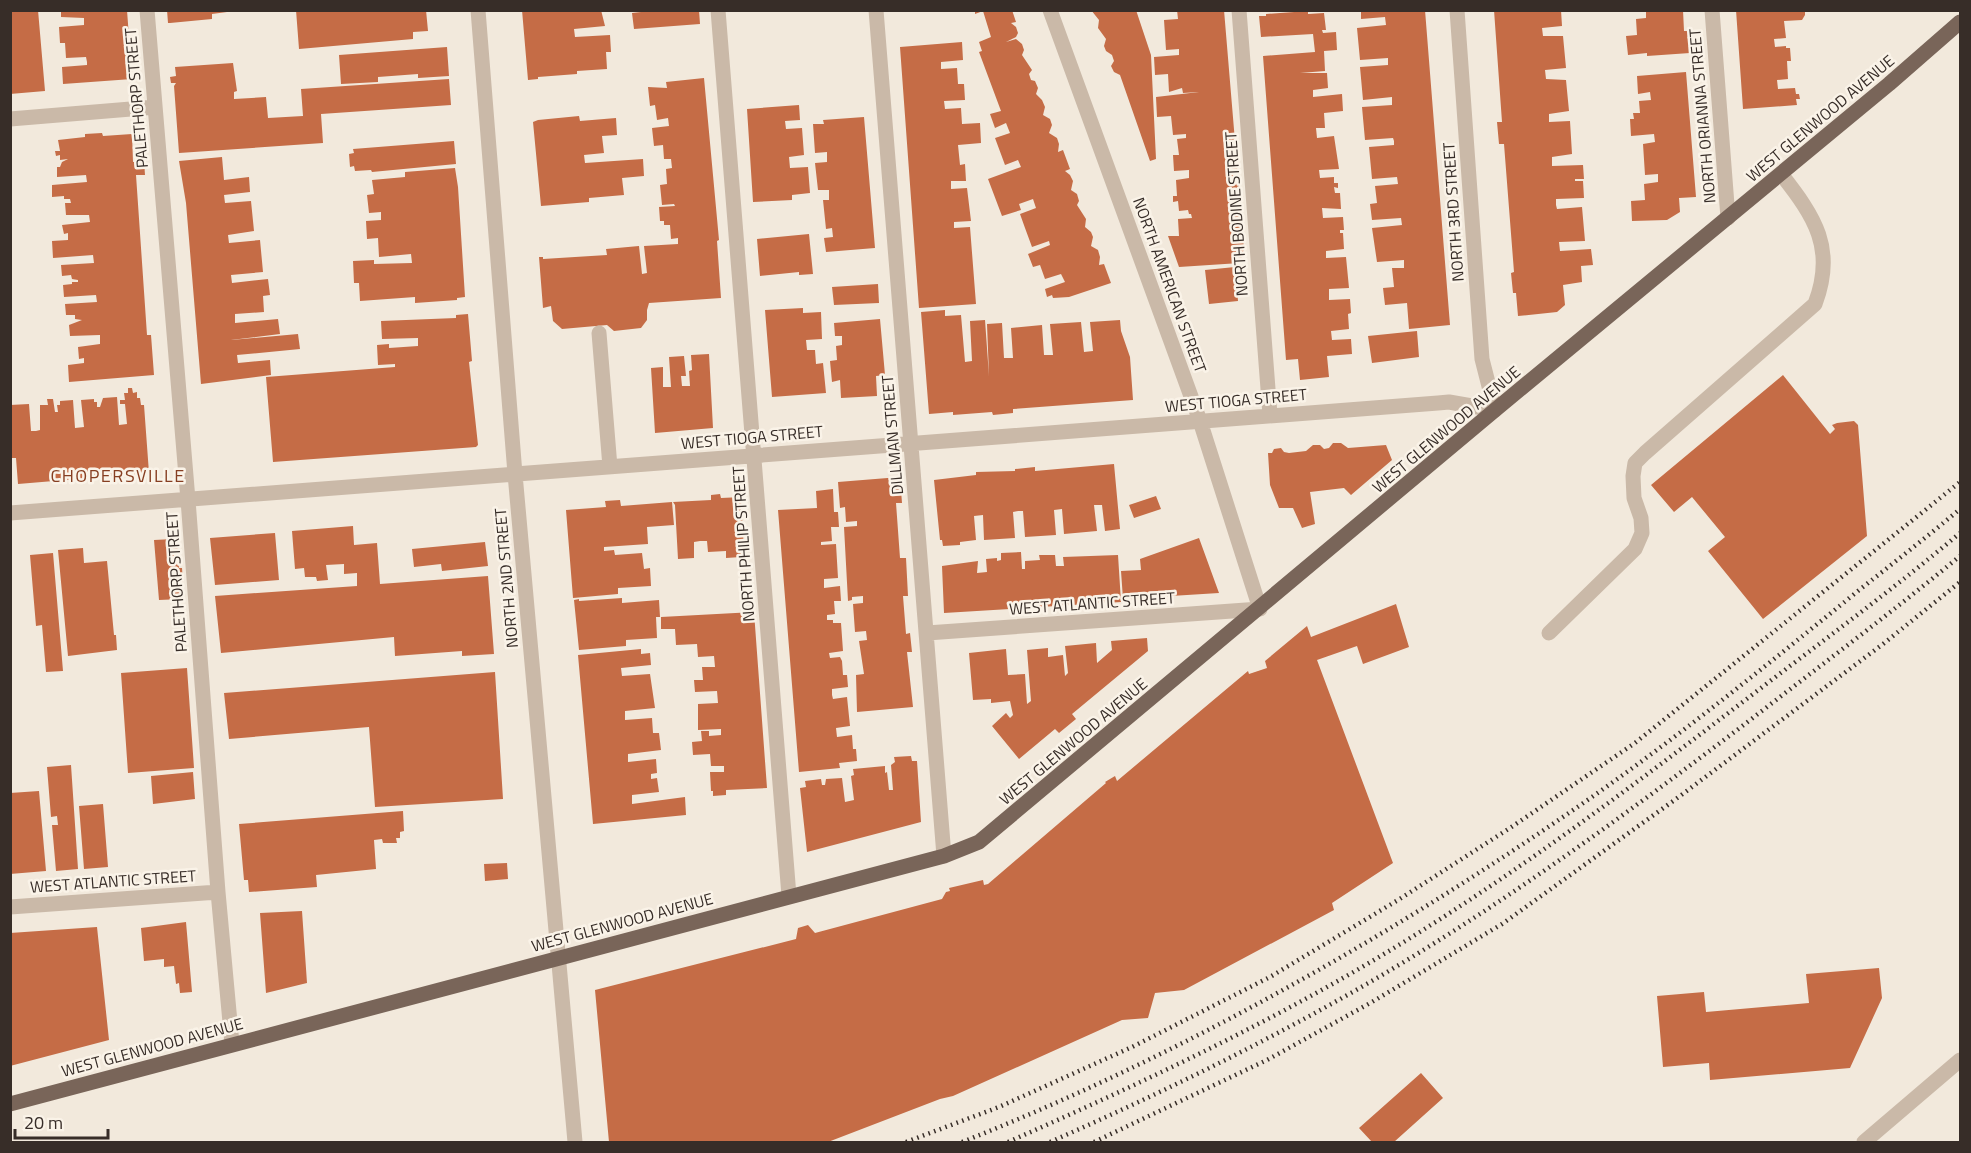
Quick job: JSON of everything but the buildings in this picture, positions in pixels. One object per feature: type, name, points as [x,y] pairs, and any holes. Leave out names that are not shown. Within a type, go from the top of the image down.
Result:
[{"type":"main road","name":"WEST GLENWOOD AVENUE","points":[[10,1104],[944,856],[979,842],[1889,84],[1960,22]]},
{"type":"street","name":"PALETHORP STREET","points":[[147,10],[232,1044]]},
{"type":"street","name":"NORTH 2ND STREET","points":[[478,10],[515,474],[575,1143]]},
{"type":"street","name":"NORTH PHILIP STREET","points":[[718,10],[789,896]]},
{"type":"street","name":"DILLMAN STREET","points":[[876,10],[944,856]]},
{"type":"street","name":"NORTH AMERICAN STREET","points":[[1050,10],[1200,422],[1260,609]]},
{"type":"street","name":"NORTH BODINE STREET","points":[[1239,10],[1270,415]]},
{"type":"street","name":"NORTH 3RD STREET","points":[[1456,10],[1482,359],[1495,410]]},
{"type":"street","name":"NORTH ORIANNA STREET","points":[[1712,10],[1728,218]]},
{"type":"street","points":[[10,119],[155,107]]},
{"type":"street","points":[[1549,633],[1635,549],[1642,533],[1641,518],[1634,498],[1635,463],[1815,304],[1823,285],[1823,247],[1807,207],[1781,174]]},
{"type":"street","points":[[599,333],[610,467]]},
{"type":"street","name":"WEST TIOGA STREET","points":[[10,513],[1449,402],[1495,410]]},
{"type":"street","name":"WEST ATLANTIC STREET","points":[[927,633],[1260,609]]},
{"type":"street","name":"WEST ATLANTIC STREET","points":[[10,907],[218,892]]},
{"type":"street","points":[[1864,1143],[1960,1060]]},
{"type":"railway","points":[[906,1142],[999,1107],[1132,1047],[1270,977],[1398,900],[1510,828],[1635,743],[1960,482]]},
{"type":"railway","points":[[962,1142],[1043,1109],[1123,1072],[1280,992],[1357,948],[1507,855],[1651,755],[1960,509]]},
{"type":"railway","points":[[1008,1142],[1138,1083],[1266,1020],[1402,943],[1552,844],[1880,597],[1960,533]]},
{"type":"railway","points":[[1050,1142],[1128,1107],[1282,1030],[1409,959],[1508,896],[1745,724],[1960,556]]},
{"type":"railway","points":[[1094,1142],[1267,1060],[1372,1002],[1502,924],[1676,799],[1883,644],[1960,582]]},
{"type":"district","name":"CHOPERSVILLE","points":[[118,475]]}]
